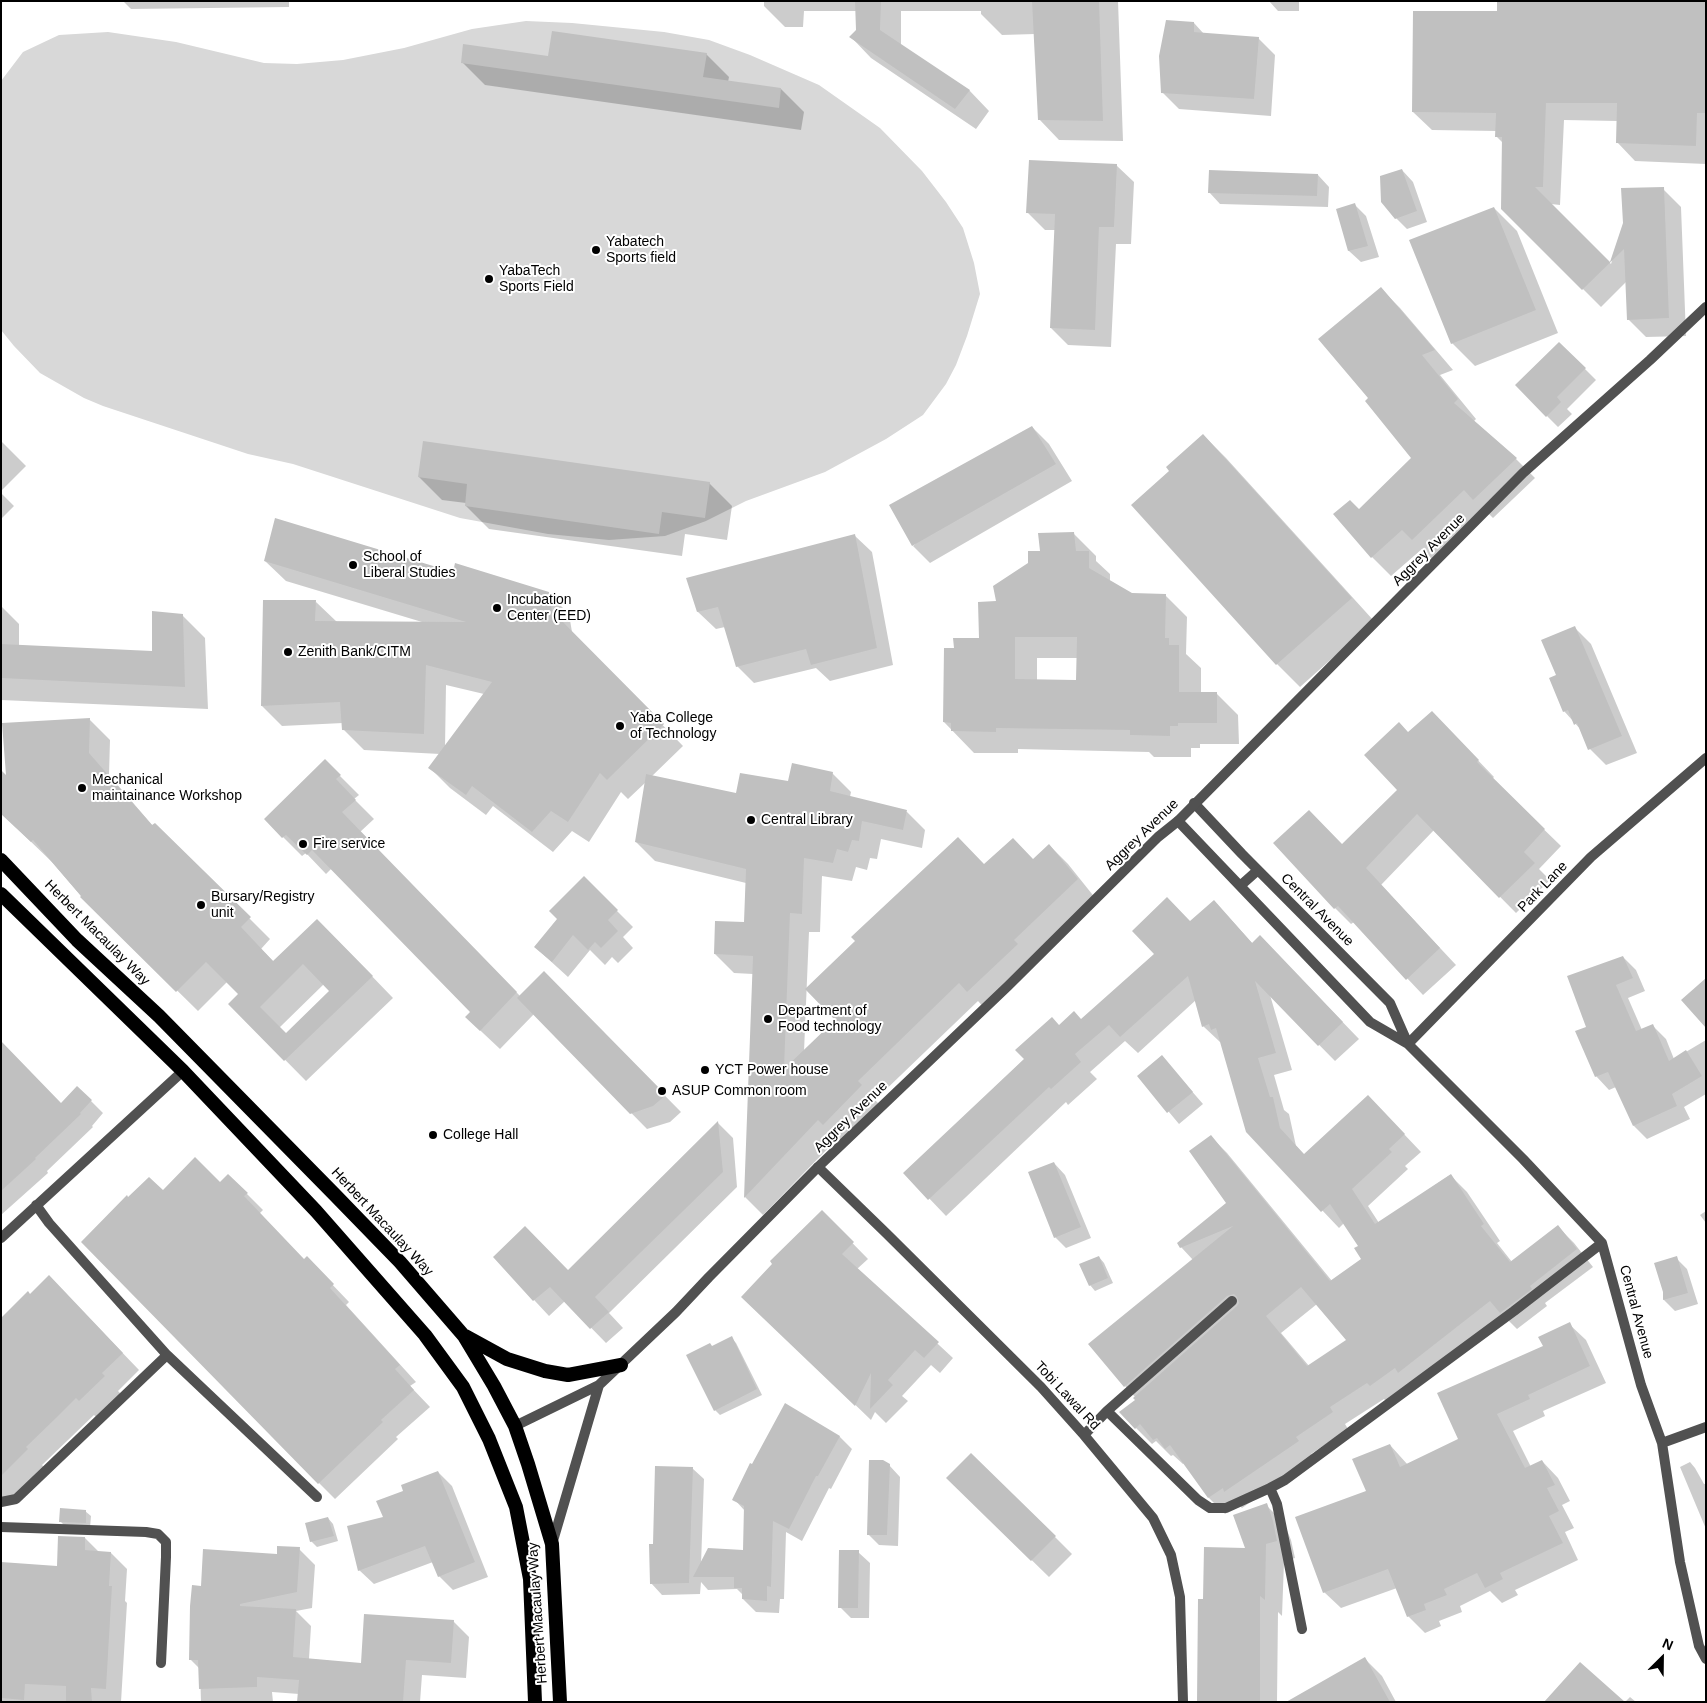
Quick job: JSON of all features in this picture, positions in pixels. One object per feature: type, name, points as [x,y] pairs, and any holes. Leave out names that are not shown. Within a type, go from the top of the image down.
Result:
[{"type":"highway","name":"Herbert Macaulay Way","points":[[1,860],[77,940],[159,1016],[336,1196],[400,1262],[464,1336],[494,1386],[514,1426],[528,1464],[552,1544],[560,1702]]},
{"type":"highway","name":"Herbert Macaulay Way","points":[[1,894],[183,1071],[316,1210],[425,1335],[463,1387],[489,1439],[516,1507],[530,1579],[534,1702]]},
{"type":"highway","points":[[464,1336],[507,1359],[545,1371],[568,1375],[620,1364]]},
{"type":"street","name":"Aggrey Avenue","points":[[599,1385],[676,1312],[818,1167],[1015,979],[1158,837],[1178,821],[1523,473],[1650,360],[1706,307]]},
{"type":"street","name":"Park Lane","points":[[1408,1044],[1591,857],[1706,758]]},
{"type":"street","name":"Central Avenue","points":[[1194,803],[1390,1003],[1408,1044]]},
{"type":"street","name":"Central Avenue","points":[[1178,821],[1370,1022],[1408,1044],[1517,1153],[1602,1243],[1641,1385],[1662,1443],[1680,1562],[1699,1646],[1706,1659]]},
{"type":"street","points":[[1240,886],[1258,870]]},
{"type":"street","points":[[1,1238],[183,1071]]},
{"type":"street","name":"Tobi Lawal Rd","points":[[818,1167],[888,1234],[1040,1387],[1084,1434],[1153,1518],[1170,1554],[1180,1597],[1182,1702]]},
{"type":"street","points":[[36,1205],[49,1223],[167,1355],[317,1497]]},
{"type":"street","points":[[1107,1411],[1198,1500],[1210,1508],[1226,1508],[1270,1488],[1292,1474],[1602,1243]]},
{"type":"street","points":[[1084,1434],[1107,1411],[1232,1301]]},
{"type":"street","points":[[1,1502],[16,1499],[167,1355]]},
{"type":"street","points":[[514,1426],[599,1385]]},
{"type":"street","points":[[552,1544],[599,1385]]},
{"type":"street","points":[[1662,1443],[1706,1427]]},
{"type":"street","points":[[1270,1488],[1278,1504],[1302,1629]]},
{"type":"street","points":[[1,1527],[158,1534],[166,1542],[161,1663]]},
{"type":"shaded area","name":"YabaTech Sports Field","points":[[526,21],[572,23],[664,32],[709,40],[750,55],[819,85],[880,128],[922,171],[963,228],[974,263],[980,294],[956,365],[946,384],[923,415],[886,439],[825,472],[746,501],[706,521],[665,536],[609,540],[548,534],[460,518],[293,464],[248,454],[103,406],[84,398],[40,373],[1,330],[1,81],[23,52],[59,35],[108,32],[176,42],[264,63],[297,64],[343,60],[404,48],[472,29]]},
{"type":"building","points":[[855,1],[881,1],[880,30],[970,90],[955,109],[849,37],[856,30]]},
{"type":"building","points":[[1032,1],[1099,1],[1103,121],[1038,120]]},
{"type":"building","points":[[1497,1],[1706,1],[1706,113],[1697,113],[1696,146],[1616,143],[1617,103],[1546,103],[1543,187],[1535,187],[1610,262],[1623,223],[1621,188],[1664,187],[1669,318],[1627,320],[1624,249],[1582,290],[1501,209],[1502,137],[1495,137],[1496,113],[1412,112],[1413,11],[1497,11]]},
{"type":"building","points":[[1166,20],[1194,22],[1194,32],[1259,37],[1254,99],[1161,93],[1159,56]]},
{"type":"building","points":[[552,31],[707,53],[703,77],[781,88],[779,108],[461,63],[463,44],[548,56]]},
{"type":"building","points":[[1029,160],[1117,164],[1114,227],[1099,227],[1095,330],[1050,328],[1055,214],[1026,213]]},
{"type":"building","points":[[1402,169],[1417,211],[1395,219],[1381,202],[1380,176]]},
{"type":"building","points":[[1209,170],[1318,174],[1317,196],[1208,193]]},
{"type":"building","points":[[1355,203],[1368,246],[1348,251],[1336,209]]},
{"type":"building","points":[[1494,207],[1536,310],[1451,344],[1409,240]]},
{"type":"building","points":[[1381,287],[1435,350],[1422,355],[1458,399],[1454,403],[1517,458],[1473,500],[1464,490],[1412,540],[1402,530],[1371,558],[1333,514],[1350,500],[1359,509],[1411,458],[1365,401],[1368,398],[1318,339]]},
{"type":"building","points":[[1559,342],[1586,368],[1557,397],[1561,402],[1546,417],[1515,385]]},
{"type":"building","points":[[1032,426],[1056,464],[912,546],[889,505]]},
{"type":"building","points":[[1203,434],[1352,598],[1276,665],[1131,505],[1169,471],[1166,467]]},
{"type":"building","points":[[423,441],[710,482],[705,518],[662,512],[659,534],[465,506],[467,484],[418,477]]},
{"type":"building","points":[[275,518],[453,572],[455,563],[549,592],[552,611],[664,724],[607,780],[600,773],[568,822],[551,811],[532,832],[472,786],[466,795],[428,768],[492,682],[426,665],[424,734],[342,730],[340,702],[261,706],[263,600],[316,600],[315,621],[466,622],[264,561]]},
{"type":"building","points":[[1074,532],[1076,551],[1089,551],[1089,568],[1132,593],[1166,594],[1165,638],[1169,638],[1169,645],[1179,645],[1179,692],[1217,692],[1217,723],[1178,723],[1178,726],[1170,726],[1170,736],[1130,735],[1130,730],[996,728],[996,732],[951,731],[951,723],[943,722],[944,648],[954,648],[953,638],[979,638],[978,602],[996,601],[993,586],[1028,563],[1028,551],[1040,551],[1038,533]],"holes":[[[1015,637],[1077,637],[1076,680],[1015,679]]]},
{"type":"building","points":[[855,534],[877,648],[811,665],[806,649],[736,667],[718,607],[697,612],[686,578]]},
{"type":"building","points":[[152,611],[183,614],[185,687],[1,678],[1,644],[152,651]]},
{"type":"building","points":[[1575,626],[1622,736],[1588,750],[1577,723],[1574,725],[1568,710],[1563,712],[1549,678],[1556,675],[1541,640]]},
{"type":"building","points":[[1432,711],[1479,760],[1477,762],[1545,829],[1524,852],[1535,863],[1499,898],[1417,814],[1366,868],[1440,948],[1406,980],[1338,906],[1334,909],[1273,843],[1309,810],[1342,844],[1397,790],[1364,755],[1399,722],[1408,732]]},
{"type":"building","points":[[90,718],[89,753],[152,825],[155,823],[251,917],[241,927],[273,961],[317,919],[373,976],[284,1061],[228,1004],[238,994],[206,962],[176,992],[80,897],[33,840],[31,842],[1,814],[1,770],[6,775],[2,723]],"holes":[[[303,964],[329,991],[286,1033],[260,1007]]]},
{"type":"building","points":[[325,759],[341,775],[336,779],[356,800],[342,812],[517,992],[480,1031],[465,1017],[470,1012],[312,850],[307,855],[286,835],[282,838],[264,819]]},
{"type":"building","points":[[792,763],[833,772],[830,791],[907,810],[903,830],[862,821],[859,841],[852,840],[848,852],[837,849],[833,863],[804,858],[802,914],[790,913],[784,1069],[835,1020],[805,989],[855,941],[851,937],[958,837],[984,864],[1013,838],[1033,859],[1049,844],[1078,879],[1014,940],[1018,944],[967,992],[959,983],[858,1081],[862,1085],[823,1125],[818,1120],[744,1198],[753,956],[714,954],[715,921],[744,922],[746,869],[635,842],[646,774],[736,793],[740,773],[788,781]]},
{"type":"building","points":[[584,876],[618,910],[608,920],[618,931],[601,948],[595,942],[588,950],[573,935],[552,962],[534,947],[557,919],[549,911]]},
{"type":"building","points":[[1167,897],[1190,921],[1214,900],[1252,943],[1260,935],[1343,1022],[1318,1046],[1255,981],[1276,1053],[1258,1058],[1270,1097],[1273,1097],[1280,1128],[1304,1154],[1368,1095],[1405,1134],[1389,1149],[1392,1152],[1352,1189],[1375,1224],[1451,1174],[1484,1224],[1481,1226],[1510,1262],[1558,1225],[1577,1249],[1530,1286],[1532,1289],[1500,1313],[1490,1301],[1398,1373],[1395,1368],[1370,1386],[1367,1383],[1330,1407],[1333,1412],[1296,1437],[1299,1441],[1224,1492],[1223,1488],[1208,1498],[1170,1445],[1165,1449],[1157,1438],[1153,1440],[1140,1424],[1135,1429],[1119,1412],[1135,1400],[1133,1398],[1237,1306],[1239,1303],[1237,1297],[1234,1294],[1227,1296],[1124,1387],[1088,1344],[1233,1226],[1180,1248],[1177,1243],[1226,1203],[1189,1151],[1211,1135],[1330,1281],[1361,1259],[1354,1248],[1358,1246],[1330,1204],[1321,1212],[1246,1132],[1216,1028],[1211,1030],[1209,1024],[1202,1027],[1188,976],[1120,1037],[1109,1025],[1075,1054],[1081,1062],[1051,1089],[1049,1087],[928,1200],[903,1173],[1024,1059],[1015,1050],[1052,1017],[1059,1025],[1074,1011],[1081,1019],[1154,954],[1132,931]],"holes":[[[1301,1287],[1346,1340],[1307,1366],[1266,1316]]]},
{"type":"building","points":[[1623,956],[1633,978],[1616,985],[1636,1031],[1653,1024],[1669,1061],[1686,1050],[1702,1076],[1672,1094],[1677,1106],[1633,1126],[1608,1072],[1595,1077],[1575,1031],[1586,1027],[1567,976]]},
{"type":"building","points":[[544,971],[666,1095],[653,1106],[630,1114],[517,998]]},
{"type":"building","points":[[1706,978],[1706,1028],[1681,1000]]},
{"type":"building","points":[[1,1041],[61,1103],[77,1086],[92,1100],[81,1114],[36,1159],[1,1191]]},
{"type":"building","points":[[1162,1055],[1193,1092],[1167,1113],[1137,1076]]},
{"type":"building","points":[[718,1121],[723,1172],[595,1297],[609,1312],[590,1329],[550,1287],[533,1301],[493,1257],[525,1226],[568,1270]]},
{"type":"building","points":[[195,1157],[220,1182],[228,1174],[248,1193],[244,1196],[304,1259],[307,1256],[334,1284],[330,1288],[400,1365],[395,1369],[414,1390],[381,1420],[383,1422],[318,1484],[81,1242],[127,1195],[128,1197],[149,1177],[163,1190]]},
{"type":"building","points":[[1054,1162],[1081,1227],[1054,1238],[1028,1172]]},
{"type":"building","points":[[822,1210],[854,1242],[842,1254],[939,1342],[924,1358],[915,1350],[888,1380],[893,1385],[870,1409],[871,1373],[855,1406],[741,1297],[772,1264],[770,1261]]},
{"type":"building","points":[[1099,1256],[1108,1278],[1089,1286],[1079,1264]]},
{"type":"building","points":[[1677,1256],[1688,1293],[1663,1300],[1663,1292],[1654,1263]]},
{"type":"building","points":[[49,1275],[123,1353],[102,1373],[105,1376],[79,1401],[76,1398],[26,1447],[28,1449],[1,1476],[1,1318],[28,1291],[30,1294]]},
{"type":"building","points":[[1570,1322],[1590,1366],[1528,1395],[1530,1399],[1497,1414],[1525,1468],[1542,1460],[1555,1485],[1547,1488],[1559,1511],[1549,1516],[1563,1543],[1500,1573],[1503,1579],[1485,1588],[1477,1573],[1444,1589],[1447,1595],[1424,1604],[1426,1610],[1407,1617],[1388,1569],[1323,1593],[1295,1517],[1366,1491],[1352,1459],[1390,1444],[1400,1467],[1458,1439],[1437,1393],[1543,1346],[1538,1337]]},
{"type":"building","points":[[732,1336],[757,1389],[714,1411],[686,1355],[710,1343],[712,1346]]},
{"type":"building","points":[[785,1403],[840,1436],[818,1476],[816,1476],[789,1529],[773,1521],[771,1587],[767,1586],[767,1601],[742,1599],[742,1588],[734,1588],[734,1577],[693,1577],[708,1548],[743,1550],[744,1506],[732,1500],[750,1463],[752,1464]]},
{"type":"building","points":[[971,1453],[1056,1536],[1031,1561],[946,1478]]},
{"type":"building","points":[[869,1460],[883,1460],[890,1464],[887,1535],[867,1535]]},
{"type":"building","points":[[655,1466],[693,1467],[689,1583],[650,1584],[649,1544],[653,1544]]},
{"type":"building","points":[[438,1471],[475,1562],[438,1577],[425,1546],[358,1571],[347,1526],[383,1517],[376,1501],[403,1491],[401,1485]]},
{"type":"building","points":[[1267,1503],[1277,1541],[1266,1544],[1265,1600],[1260,1596],[1260,1702],[1197,1702],[1198,1599],[1203,1599],[1204,1547],[1245,1548],[1233,1515]]},
{"type":"building","points":[[60,1508],[86,1510],[86,1523],[59,1522]]},
{"type":"building","points":[[328,1517],[334,1536],[310,1542],[305,1523]]},
{"type":"building","points":[[58,1536],[85,1537],[85,1550],[111,1552],[109,1586],[112,1586],[106,1689],[91,1688],[92,1702],[66,1702],[66,1686],[25,1684],[24,1700],[1,1698],[1,1562],[57,1566]]},
{"type":"building","points":[[277,1546],[300,1547],[297,1592],[240,1604],[240,1606],[296,1609],[293,1657],[361,1663],[364,1614],[454,1620],[451,1663],[406,1660],[403,1702],[297,1702],[299,1680],[257,1677],[257,1687],[199,1689],[198,1660],[189,1660],[190,1606],[192,1585],[201,1586],[203,1549],[277,1554]]},
{"type":"building","points":[[839,1550],[859,1550],[858,1608],[838,1608]]},
{"type":"building","points":[[1365,1657],[1390,1702],[1286,1702]]},
{"type":"building","points":[[1580,1662],[1625,1702],[1544,1702]]},
{"type":"place","name":"Yabatech Sports field","points":[[596,250]]},
{"type":"place","name":"YabaTech Sports Field","points":[[489,279]]},
{"type":"place","name":"School of Liberal Studies","points":[[353,565]]},
{"type":"place","name":"Incubation Center (EED)","points":[[497,608]]},
{"type":"place","name":"Zenith Bank/CITM","points":[[288,652]]},
{"type":"place","name":"Yaba College of Technology","points":[[620,726]]},
{"type":"place","name":"Mechanical maintainance Workshop","points":[[82,788]]},
{"type":"place","name":"Central Library","points":[[751,820]]},
{"type":"place","name":"Fire service","points":[[303,844]]},
{"type":"place","name":"Bursary/Registry unit","points":[[201,905]]},
{"type":"place","name":"Department of Food technology","points":[[768,1019]]},
{"type":"place","name":"YCT Power house","points":[[705,1070]]},
{"type":"place","name":"ASUP Common room","points":[[662,1091]]},
{"type":"place","name":"College Hall","points":[[433,1135]]}]
